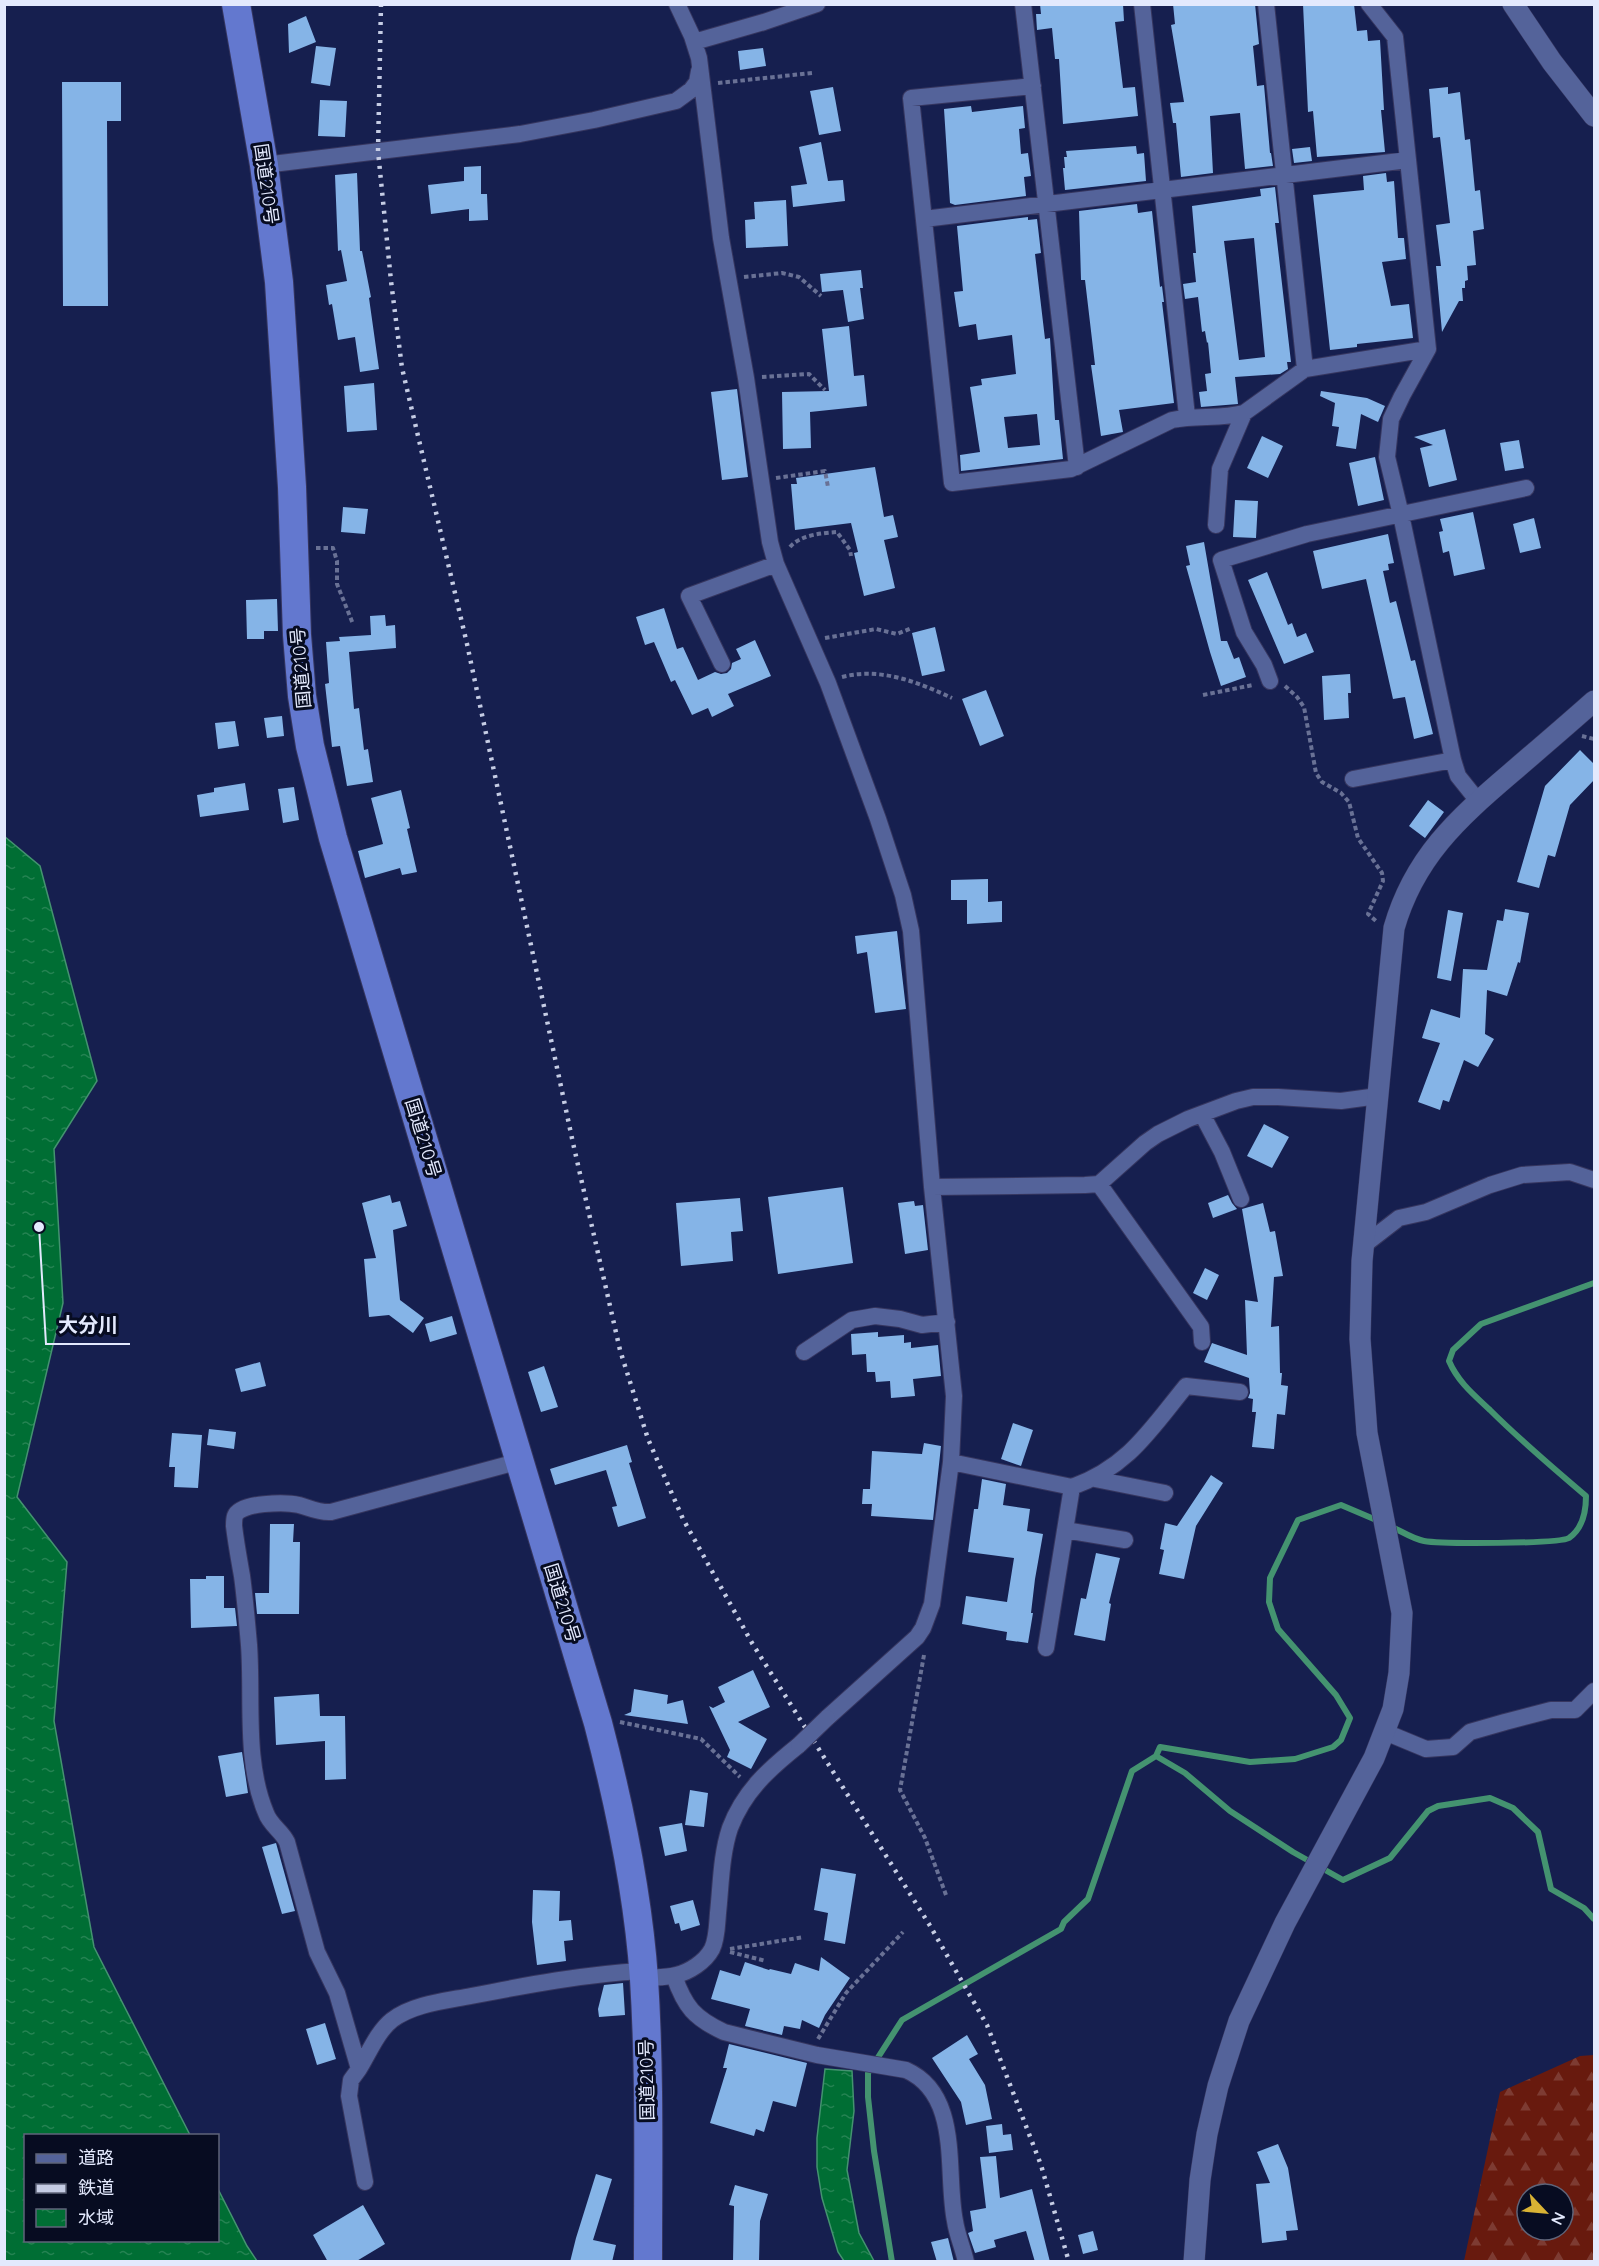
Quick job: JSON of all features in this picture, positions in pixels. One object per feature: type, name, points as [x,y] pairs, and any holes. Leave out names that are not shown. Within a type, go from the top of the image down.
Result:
[{"type":"highway","name":"国道210号","points":[[236,4],[264,165],[279,282],[302,696],[318,778],[345,879],[520,1461],[610,1770],[629,1860],[644,1974],[647,2056],[648,2262]]},
{"type":"street","points":[[365,2182],[349,2096],[351,2080],[380,2033],[392,2020],[415,2009],[508,1989],[618,1972],[674,1976],[706,1958],[711,1950],[716,1929],[726,1840],[736,1814],[751,1788],[769,1769],[910,1645],[921,1631],[932,1604],[951,1462],[954,1396],[932,1187],[911,931],[903,895],[878,819],[828,683],[776,564],[770,542],[746,378],[721,238],[699,58],[677,4]]},
{"type":"street","points":[[694,42],[817,4]]},
{"type":"street","points":[[1023,4],[1077,467]]},
{"type":"street","points":[[1142,4],[1187,417]]},
{"type":"street","points":[[1266,4],[1305,369]]},
{"type":"street","points":[[1369,4],[1395,37],[1428,349],[1391,419],[1387,457],[1453,760],[1458,776],[1478,801]]},
{"type":"street","points":[[1513,4],[1552,62],[1594,116]]},
{"type":"street","points":[[264,165],[520,134],[676,102],[697,82],[699,58]]},
{"type":"street","points":[[1032,86],[911,98],[952,483],[1077,467],[1161,424],[1187,417],[1234,416],[1244,413],[1305,369],[1428,349]]},
{"type":"street","points":[[924,219],[1408,160]]},
{"type":"street","points":[[1216,525],[1220,469],[1244,413]]},
{"type":"street","points":[[1270,681],[1264,665],[1244,632],[1221,560],[1307,534],[1526,488]]},
{"type":"street","points":[[722,664],[689,596],[776,564]]},
{"type":"street","points":[[1194,2262],[1200,2180],[1207,2134],[1218,2086],[1239,2021],[1285,1923],[1370,1766],[1393,1709],[1399,1673],[1403,1630],[1400,1597],[1367,1433],[1360,1339],[1364,1245],[1389,956],[1394,928],[1400,906],[1420,866],[1433,848],[1478,801],[1594,701]]},
{"type":"street","points":[[1353,779],[1453,760]]},
{"type":"street","points":[[932,1187],[1099,1184],[1145,1143],[1202,1114],[1236,1101],[1253,1097],[1341,1101],[1378,1096]]},
{"type":"street","points":[[1202,1114],[1241,1199]]},
{"type":"street","points":[[1364,1245],[1399,1218],[1426,1212],[1490,1185],[1522,1175],[1570,1172],[1594,1180]]},
{"type":"street","points":[[1099,1184],[1201,1327],[1202,1342]]},
{"type":"street","points":[[804,1352],[852,1320],[875,1316],[922,1325],[947,1322]]},
{"type":"street","points":[[951,1462],[1072,1487],[1095,1479],[1134,1449],[1186,1386],[1240,1392]]},
{"type":"street","points":[[359,2069],[337,1993],[317,1952],[287,1842],[284,1835],[266,1814],[257,1782],[249,1725],[249,1645],[242,1573],[236,1550],[235,1516],[239,1511],[250,1506],[280,1504],[296,1505],[320,1512],[332,1512],[520,1461]]},
{"type":"street","points":[[1095,1479],[1165,1493]]},
{"type":"street","points":[[1046,1648],[1072,1487]]},
{"type":"street","points":[[1065,1530],[1125,1540]]},
{"type":"street","points":[[1385,1732],[1426,1749],[1453,1747],[1470,1732],[1551,1710],[1575,1710],[1594,1691]]},
{"type":"street","points":[[674,1976],[688,2008],[711,2026],[724,2032],[814,2054],[906,2070],[927,2083],[944,2113],[955,2221],[966,2262]]},
{"type":"path","points":[[702,85],[812,73]]},
{"type":"path","points":[[729,279],[782,273],[799,277],[821,296]]},
{"type":"path","points":[[746,378],[808,374],[825,390]]},
{"type":"path","points":[[761,482],[791,474],[825,471],[828,487]]},
{"type":"path","points":[[776,564],[793,544],[819,533],[837,532],[850,550],[851,556]]},
{"type":"path","points":[[294,547],[333,549],[337,561],[337,584],[353,624]]},
{"type":"path","points":[[810,641],[876,629],[897,634],[912,628]]},
{"type":"path","points":[[828,683],[845,676],[870,673],[919,682],[952,698]]},
{"type":"path","points":[[1203,695],[1270,681],[1281,682],[1297,697],[1304,708],[1316,772],[1322,782],[1341,793],[1349,802],[1358,838],[1382,873],[1383,881],[1368,914],[1378,924]]},
{"type":"path","points":[[921,1631],[925,1648],[900,1790],[925,1838],[946,1895]]},
{"type":"path","points":[[618,1721],[701,1739],[751,1788]]},
{"type":"path","points":[[814,2054],[827,2022],[846,1993],[903,1932]]},
{"type":"path","points":[[766,1961],[724,1950],[804,1937]]},
{"type":"green space","points":[[1594,2055],[1594,2261],[1464,2261],[1500,2092],[1580,2056]]},
{"type":"water","points":[[4,836],[40,866],[97,1081],[54,1149],[63,1303],[17,1497],[67,1562],[54,1721],[94,1947],[189,2134],[24,2134],[24,2242],[219,2242],[219,2191],[257,2261],[5,2261]]},
{"type":"water","points":[[825,2069],[852,2071],[854,2111],[847,2170],[859,2233],[874,2261],[844,2261],[838,2252],[822,2198],[817,2167],[817,2138]]},
{"type":"building","points":[[1040,4],[1123,4],[1124,21],[1115,22],[1123,88],[1135,87],[1138,116],[1063,124],[1059,59],[1055,59],[1052,28],[1037,30],[1036,14],[1041,14]]},
{"type":"building","points":[[1173,4],[1255,4],[1259,44],[1253,46],[1257,86],[1264,85],[1273,166],[1245,169],[1240,113],[1210,116],[1213,173],[1181,177],[1176,123],[1173,123],[1170,103],[1184,102],[1171,25],[1175,24]]},
{"type":"building","points":[[1303,4],[1354,4],[1357,31],[1367,30],[1368,41],[1380,40],[1384,110],[1381,110],[1385,152],[1317,157],[1313,111],[1308,112]]},
{"type":"building","points":[[306,16],[316,42],[289,53],[288,24]]},
{"type":"building","points":[[316,46],[336,48],[330,86],[311,83]]},
{"type":"building","points":[[763,48],[766,66],[740,70],[738,51]]},
{"type":"building","points":[[62,82],[121,82],[121,121],[107,121],[108,306],[63,306]]},
{"type":"building","points":[[833,87],[841,131],[819,135],[810,91]]},
{"type":"building","points":[[1448,87],[1448,94],[1460,92],[1465,140],[1470,139],[1475,191],[1480,190],[1484,229],[1473,231],[1476,265],[1467,266],[1468,280],[1465,281],[1465,288],[1462,288],[1463,301],[1459,301],[1442,332],[1436,266],[1441,266],[1436,225],[1450,223],[1440,137],[1433,138],[1429,89]]},
{"type":"building","points":[[320,100],[347,101],[345,137],[318,136]]},
{"type":"building","points":[[971,106],[972,112],[1023,106],[1025,128],[1019,129],[1021,154],[1028,153],[1031,176],[1024,177],[1026,196],[955,205],[950,203],[944,109]]},
{"type":"building","points":[[821,142],[828,181],[843,180],[845,201],[793,207],[791,186],[807,184],[799,147]]},
{"type":"building","points":[[1136,146],[1137,154],[1144,153],[1146,181],[1065,190],[1063,168],[1065,168],[1064,157],[1067,157],[1066,151]]},
{"type":"building","points":[[1310,147],[1312,161],[1294,163],[1292,149]]},
{"type":"building","points":[[481,166],[481,194],[487,194],[488,220],[469,221],[469,209],[431,214],[428,185],[464,181],[464,167]]},
{"type":"building","points":[[357,173],[360,251],[362,251],[371,297],[369,298],[379,369],[360,372],[355,337],[338,340],[332,304],[329,305],[326,285],[347,281],[341,250],[338,251],[335,175]]},
{"type":"building","points":[[1386,173],[1387,182],[1394,181],[1398,238],[1404,238],[1406,259],[1382,262],[1391,306],[1409,304],[1413,338],[1357,344],[1357,347],[1330,350],[1313,195],[1364,190],[1363,176]]},
{"type":"building","points":[[1275,187],[1279,223],[1275,223],[1291,362],[1287,362],[1288,369],[1280,374],[1235,377],[1238,404],[1201,407],[1199,392],[1207,391],[1205,374],[1211,373],[1208,342],[1205,331],[1202,332],[1198,297],[1185,299],[1183,284],[1196,282],[1192,206],[1261,196],[1260,189]],"holes":[[[1254,238],[1265,357],[1239,360],[1224,241]]]},
{"type":"building","points":[[786,200],[788,246],[746,248],[745,220],[755,219],[754,202]]},
{"type":"building","points":[[1137,204],[1138,213],[1152,211],[1174,403],[1119,410],[1123,432],[1101,436],[1091,365],[1095,365],[1085,280],[1081,280],[1079,211]]},
{"type":"building","points":[[1028,217],[1028,220],[1037,219],[1041,253],[1035,254],[1045,339],[1050,338],[1055,420],[1059,420],[1063,459],[961,471],[960,455],[980,452],[970,387],[982,385],[981,379],[1016,374],[1012,335],[978,340],[976,324],[959,327],[954,292],[963,291],[957,226]],"holes":[[[1037,414],[1040,445],[1008,448],[1004,417]]]},
{"type":"building","points":[[861,270],[863,288],[860,288],[864,319],[848,322],[843,290],[822,292],[820,274]]},
{"type":"building","points":[[849,326],[854,376],[864,375],[867,406],[810,412],[811,448],[783,449],[782,392],[829,391],[822,329]]},
{"type":"building","points":[[374,383],[377,430],[347,432],[344,386]]},
{"type":"building","points":[[737,389],[748,477],[722,480],[711,392]]},
{"type":"building","points":[[1321,391],[1367,398],[1385,406],[1378,422],[1361,414],[1356,449],[1336,446],[1339,427],[1332,426],[1335,403],[1320,396]]},
{"type":"building","points":[[1445,429],[1457,480],[1429,487],[1420,448],[1433,445],[1414,437]]},
{"type":"building","points":[[1262,436],[1283,446],[1268,478],[1247,468]]},
{"type":"building","points":[[1519,440],[1524,468],[1505,471],[1500,443]]},
{"type":"building","points":[[1375,457],[1384,500],[1358,506],[1349,463]]},
{"type":"building","points":[[875,467],[884,517],[893,515],[898,537],[884,540],[895,588],[864,596],[854,553],[858,552],[851,523],[795,530],[791,484],[797,484],[796,478]]},
{"type":"building","points":[[1235,500],[1258,501],[1256,538],[1233,537]]},
{"type":"building","points":[[343,507],[368,509],[365,534],[341,532]]},
{"type":"building","points":[[1473,512],[1485,569],[1454,576],[1449,551],[1443,553],[1439,532],[1443,531],[1440,519]]},
{"type":"building","points":[[1534,518],[1541,548],[1520,553],[1513,524]]},
{"type":"building","points":[[1388,534],[1394,563],[1388,564],[1389,570],[1383,571],[1390,603],[1396,601],[1411,661],[1415,660],[1433,734],[1414,739],[1405,697],[1393,699],[1366,579],[1322,589],[1313,551]]},
{"type":"building","points":[[1204,542],[1221,641],[1227,641],[1234,659],[1239,657],[1246,677],[1221,686],[1186,566],[1190,565],[1186,546]]},
{"type":"building","points":[[1267,572],[1288,625],[1292,623],[1297,637],[1306,633],[1314,652],[1284,664],[1248,580]]},
{"type":"building","points":[[277,599],[278,631],[264,631],[264,639],[247,639],[246,600]]},
{"type":"building","points":[[664,608],[677,649],[683,647],[698,680],[715,672],[727,673],[732,663],[741,659],[736,649],[755,640],[771,676],[728,694],[734,706],[712,717],[708,708],[692,715],[675,680],[671,682],[654,642],[645,645],[636,617]]},
{"type":"building","points":[[385,615],[386,626],[395,625],[396,648],[349,652],[354,709],[359,708],[364,750],[368,749],[373,782],[347,786],[340,746],[332,747],[325,684],[329,683],[326,642],[340,641],[339,637],[371,635],[370,616]]},
{"type":"building","points":[[935,627],[945,671],[922,676],[912,633]]},
{"type":"building","points":[[1350,674],[1349,718],[1324,720],[1322,676]]},
{"type":"building","points":[[986,690],[1004,736],[980,746],[962,699]]},
{"type":"building","points":[[282,716],[284,736],[267,738],[264,718]]},
{"type":"building","points":[[235,721],[239,746],[218,749],[215,723]]},
{"type":"building","points":[[1580,750],[1594,764],[1594,780],[1570,805],[1555,857],[1548,855],[1539,888],[1517,882],[1545,786]]},
{"type":"building","points":[[245,783],[249,810],[200,817],[197,795],[214,792],[214,788]]},
{"type":"building","points":[[294,787],[299,820],[283,823],[278,789]]},
{"type":"building","points":[[401,790],[417,872],[402,875],[400,868],[365,878],[358,851],[383,844],[371,798]]},
{"type":"building","points":[[1428,800],[1444,812],[1425,838],[1409,826]]},
{"type":"building","points":[[988,879],[988,902],[1002,901],[1002,922],[967,924],[967,900],[951,900],[951,880]]},
{"type":"building","points":[[1505,909],[1529,913],[1520,963],[1518,962],[1507,996],[1487,990],[1485,1034],[1494,1039],[1478,1067],[1464,1060],[1449,1102],[1443,1100],[1440,1110],[1418,1102],[1440,1043],[1422,1038],[1431,1009],[1460,1018],[1463,969],[1487,970],[1497,920],[1503,921]]},
{"type":"building","points":[[1448,910],[1463,913],[1451,981],[1437,978]]},
{"type":"building","points":[[897,931],[906,1009],[875,1013],[867,952],[857,954],[855,936]]},
{"type":"building","points":[[1264,1124],[1289,1137],[1272,1168],[1247,1156]]},
{"type":"building","points":[[843,1187],[853,1263],[778,1274],[768,1197]]},
{"type":"building","points":[[390,1195],[392,1203],[400,1201],[407,1226],[393,1230],[400,1300],[424,1318],[413,1333],[389,1315],[369,1317],[364,1259],[376,1258],[362,1203]]},
{"type":"building","points":[[1228,1195],[1237,1209],[1213,1218],[1208,1203]]},
{"type":"building","points":[[740,1198],[743,1231],[731,1232],[733,1261],[681,1266],[676,1203]]},
{"type":"building","points":[[914,1201],[915,1206],[923,1205],[928,1250],[905,1254],[898,1203]]},
{"type":"building","points":[[1263,1203],[1270,1232],[1275,1231],[1283,1276],[1274,1277],[1271,1327],[1279,1326],[1281,1385],[1288,1386],[1285,1415],[1277,1414],[1274,1449],[1252,1447],[1256,1412],[1252,1412],[1253,1399],[1248,1398],[1249,1378],[1204,1362],[1212,1343],[1247,1355],[1245,1300],[1258,1302],[1242,1209]]},
{"type":"building","points":[[1205,1268],[1219,1275],[1207,1300],[1193,1293]]},
{"type":"building","points":[[452,1316],[457,1334],[430,1342],[425,1324]]},
{"type":"building","points":[[878,1332],[878,1337],[904,1335],[904,1343],[911,1342],[911,1348],[938,1345],[941,1376],[913,1379],[915,1396],[891,1398],[890,1381],[876,1382],[875,1372],[867,1372],[866,1354],[852,1355],[851,1334]]},
{"type":"building","points":[[260,1362],[266,1386],[241,1392],[235,1369]]},
{"type":"building","points":[[544,1366],[558,1407],[541,1412],[528,1372]]},
{"type":"building","points":[[1013,1423],[1033,1430],[1021,1466],[1001,1459]]},
{"type":"building","points":[[209,1429],[236,1432],[234,1449],[207,1445]]},
{"type":"building","points":[[172,1433],[202,1435],[198,1488],[174,1487],[175,1467],[169,1467]]},
{"type":"building","points":[[924,1443],[941,1446],[933,1520],[871,1516],[872,1504],[862,1504],[863,1489],[870,1489],[872,1451],[922,1454]]},
{"type":"building","points":[[627,1445],[632,1462],[629,1463],[646,1518],[618,1527],[612,1507],[617,1506],[606,1470],[555,1485],[550,1469]]},
{"type":"building","points":[[1211,1475],[1223,1483],[1196,1526],[1184,1579],[1159,1574],[1164,1550],[1160,1549],[1165,1523],[1177,1526]]},
{"type":"building","points":[[982,1479],[1006,1484],[1003,1505],[1030,1509],[1027,1531],[1043,1534],[1028,1643],[1006,1640],[1007,1632],[962,1624],[966,1596],[1007,1602],[1014,1558],[968,1552],[974,1509],[978,1509]]},
{"type":"building","points":[[270,1524],[294,1524],[293,1542],[300,1542],[299,1614],[257,1614],[255,1593],[269,1593]]},
{"type":"building","points":[[1096,1553],[1120,1558],[1109,1603],[1111,1604],[1105,1641],[1074,1635],[1081,1598],[1086,1599]]},
{"type":"building","points":[[206,1576],[224,1576],[224,1608],[235,1608],[237,1626],[191,1628],[190,1579],[206,1579]]},
{"type":"building","points":[[753,1670],[770,1707],[738,1722],[767,1739],[751,1769],[727,1757],[730,1750],[709,1706],[713,1708],[725,1702],[718,1687]]},
{"type":"building","points":[[634,1689],[668,1695],[667,1704],[683,1700],[688,1724],[624,1715],[631,1712]]},
{"type":"building","points":[[319,1694],[320,1716],[345,1716],[346,1779],[325,1780],[325,1741],[276,1745],[274,1697]]},
{"type":"building","points":[[242,1752],[248,1793],[226,1797],[218,1756]]},
{"type":"building","points":[[690,1790],[708,1793],[704,1827],[685,1825]]},
{"type":"building","points":[[682,1823],[687,1851],[665,1856],[659,1827]]},
{"type":"building","points":[[276,1843],[295,1911],[282,1914],[262,1847]]},
{"type":"building","points":[[821,1868],[856,1874],[845,1944],[824,1940],[828,1913],[814,1910]]},
{"type":"building","points":[[533,1890],[560,1891],[559,1921],[571,1920],[573,1940],[564,1941],[566,1961],[537,1965],[532,1922]]},
{"type":"building","points":[[693,1900],[700,1925],[681,1931],[679,1923],[675,1924],[670,1906]]},
{"type":"building","points":[[821,1957],[850,1978],[819,2028],[802,2020],[800,2029],[784,2026],[782,2035],[745,2026],[750,2009],[711,1999],[720,1970],[740,1976],[745,1962],[791,1974],[795,1963],[819,1971]]},
{"type":"building","points":[[623,1983],[625,2015],[599,2017],[598,2009],[604,1985]]},
{"type":"building","points":[[325,2023],[336,2059],[317,2065],[306,2029]]},
{"type":"building","points":[[967,2035],[978,2054],[969,2059],[985,2085],[992,2119],[966,2125],[961,2102],[932,2058]]},
{"type":"building","points":[[729,2044],[807,2063],[796,2107],[773,2101],[764,2132],[756,2129],[754,2136],[710,2123],[727,2068],[723,2068]]},
{"type":"building","points":[[1002,2124],[1003,2135],[1011,2134],[1013,2150],[989,2153],[986,2126]]},
{"type":"building","points":[[1278,2144],[1288,2168],[1298,2230],[1286,2231],[1287,2240],[1262,2243],[1256,2184],[1270,2183],[1257,2152]]},
{"type":"building","points":[[996,2156],[1000,2198],[1032,2189],[1050,2262],[1035,2262],[1026,2231],[994,2240],[996,2247],[975,2253],[968,2233],[973,2231],[970,2211],[986,2208],[980,2157]]},
{"type":"building","points":[[596,2174],[612,2179],[593,2240],[616,2245],[612,2262],[570,2262],[576,2238]]},
{"type":"building","points":[[735,2185],[768,2194],[760,2221],[759,2262],[733,2262],[734,2206],[729,2205]]},
{"type":"building","points":[[363,2205],[385,2244],[355,2262],[328,2262],[313,2235]]},
{"type":"building","points":[[1093,2231],[1098,2250],[1083,2254],[1078,2235]]},
{"type":"building","points":[[948,2238],[954,2262],[937,2262],[931,2242]]},
{"type":"waterway","points":[[1390,1526],[1420,1540],[1452,1543],[1561,1540],[1569,1538],[1577,1530],[1584,1514],[1586,1496],[1472,1393],[1449,1361],[1453,1350],[1481,1324],[1594,1283]]},
{"type":"waterway","points":[[892,2262],[874,2151],[868,2097],[868,2073],[902,2020],[1061,1929],[1064,1922],[1088,1899],[1132,1771],[1156,1756],[1160,1747],[1250,1762],[1295,1759],[1333,1747],[1341,1740],[1350,1718],[1336,1695],[1278,1629],[1269,1602],[1270,1578],[1298,1520],[1341,1505],[1381,1522]]},
{"type":"waterway","points":[[1156,1756],[1185,1773],[1230,1811],[1293,1852],[1343,1880],[1390,1858],[1428,1811],[1438,1806],[1490,1798],[1513,1808],[1538,1832],[1551,1889],[1584,1908],[1594,1919]]},
{"type":"railway","points":[[381,4],[378,151],[402,368],[467,644],[573,1143],[620,1350],[648,1439],[683,1519],[752,1643],[929,1924],[987,2025],[1041,2165],[1069,2262]]},
{"type":"place","name":"大分川","points":[[39,1227]]}]
